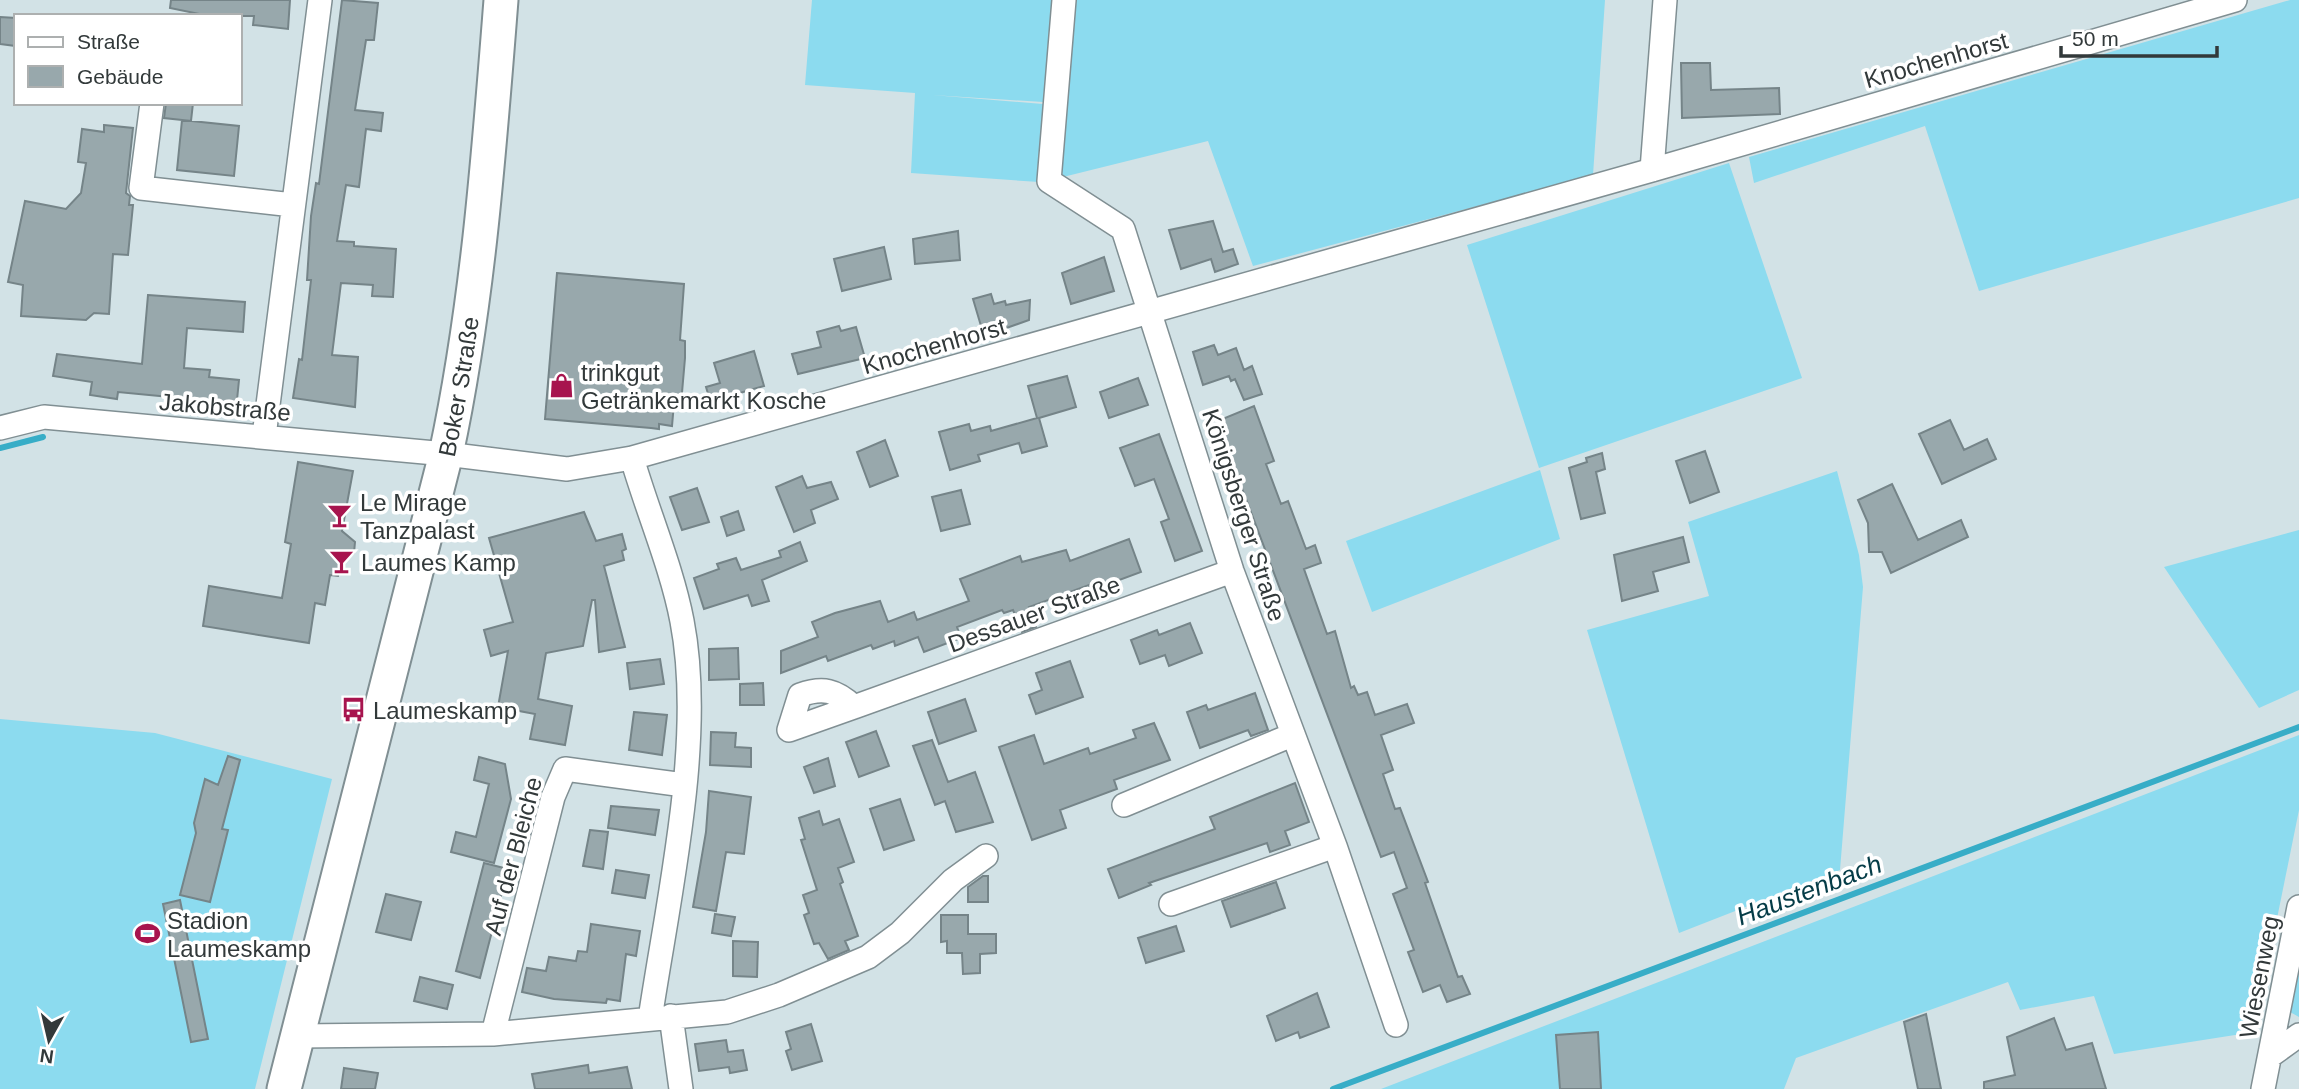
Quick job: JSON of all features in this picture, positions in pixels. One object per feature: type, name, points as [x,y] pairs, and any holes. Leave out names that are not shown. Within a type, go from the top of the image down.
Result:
[{"type":"main road","name":"Boker Straße","points":[[284,1089],[446,454],[463,376],[486,195],[501,0]]},
{"type":"street","points":[[264,436],[320,0]]},
{"type":"street","points":[[1064,0],[1049,181],[1123,229],[1148,312]]},
{"type":"street","points":[[1652,170],[1665,0]]},
{"type":"street","name":"Knochenhorst","points":[[446,454],[567,469],[632,458],[1652,170],[2235,0]]},
{"type":"street","points":[[152,105],[141,188],[293,205]]},
{"type":"street","name":"Königsberger Straße","points":[[1148,312],[1232,571],[1335,846],[1396,1026]]},
{"type":"street","name":"Jakobstraße","points":[[0,428],[44,417],[446,454]]},
{"type":"street","points":[[632,458],[682,620],[690,688],[684,785],[661,1018],[681,1089]]},
{"type":"street","name":"Dessauer Straße","points":[[854,707],[1232,571]]},
{"type":"street","points":[[1124,805],[1292,735]]},
{"type":"street","name":"Auf der Bleiche","points":[[493,1034],[553,797],[565,769],[684,785]]},
{"type":"street","points":[[1171,904],[1335,846]]},
{"type":"street","points":[[298,1036],[493,1034],[727,1012],[779,995],[868,957],[900,933],[953,880],[986,856]]},
{"type":"street","name":"Wiesenweg","points":[[2263,1089],[2299,907]]},
{"type":"street","name":"Wiesenweg","points":[[2270,1056],[2299,1035]]},
{"type":"shaded area","points":[[812,0],[1052,0],[1043,102],[932,95],[1043,104],[1039,182],[911,173],[915,93],[805,85]]},
{"type":"shaded area","points":[[1072,0],[1605,0],[1593,175],[1253,266],[1208,141],[1063,177],[1059,156]]},
{"type":"shaded area","points":[[2290,0],[2299,0],[2299,198],[1979,291],[1925,126],[1754,183],[1749,157]]},
{"type":"shaded area","points":[[1729,163],[1802,378],[1539,468],[1467,245]]},
{"type":"shaded area","points":[[1540,470],[1560,539],[1372,612],[1346,541]]},
{"type":"shaded area","points":[[1837,471],[1859,555],[1863,587],[1840,870],[1679,933],[1587,630],[1709,596],[1688,522]]},
{"type":"shaded area","points":[[2299,530],[2299,690],[2259,708],[2164,567]]},
{"type":"shaded area","name":"Stadion Laumeskamp","points":[[0,719],[155,733],[332,779],[255,1089],[0,1089]]},
{"type":"shaded area","points":[[2299,735],[2299,810],[2254,1032],[2114,1054],[2094,996],[2020,1010],[2008,982],[1796,1058],[1784,1089],[1381,1089]]},
{"type":"shaded area","points":[[2299,964],[2299,1017],[2290,1012]]},
{"type":"building","points":[[171,0],[290,0],[288,29],[253,25],[254,16],[199,14],[170,8]]},
{"type":"building","points":[[342,0],[378,3],[374,40],[366,40],[355,110],[383,113],[381,131],[366,129],[359,187],[346,185],[337,241],[354,242],[354,246],[396,249],[393,297],[372,296],[373,285],[341,283],[332,355],[358,357],[355,407],[293,398],[299,359],[302,360],[311,280],[307,280],[311,216],[316,183],[319,184]]},
{"type":"building","points":[[0,17],[14,18],[14,46],[0,44]]},
{"type":"building","points":[[1681,63],[1710,63],[1711,90],[1779,88],[1780,114],[1682,118]]},
{"type":"building","points":[[166,105],[193,105],[191,121],[164,118]]},
{"type":"building","points":[[182,120],[239,126],[234,176],[177,170]]},
{"type":"building","points":[[104,125],[133,128],[126,193],[130,196],[129,205],[133,205],[128,255],[113,254],[109,314],[94,313],[86,320],[21,316],[23,285],[8,282],[25,201],[66,209],[81,193],[86,163],[78,162],[82,129],[104,132]]},
{"type":"building","points":[[1213,221],[1223,252],[1233,249],[1238,264],[1215,272],[1211,259],[1181,269],[1169,230]]},
{"type":"building","points":[[958,231],[960,260],[915,264],[913,239]]},
{"type":"building","points":[[884,247],[891,279],[842,291],[834,259]]},
{"type":"building","points":[[1104,257],[1114,291],[1071,304],[1062,273]]},
{"type":"building","points":[[557,273],[684,284],[680,340],[685,341],[685,358],[681,404],[674,403],[672,426],[659,424],[659,429],[545,419]]},
{"type":"building","points":[[991,294],[994,304],[1005,301],[1006,305],[1030,300],[1029,320],[984,336],[973,299]]},
{"type":"building","points":[[148,295],[245,302],[243,332],[187,328],[184,368],[210,370],[209,377],[239,380],[236,410],[200,407],[201,400],[118,392],[117,399],[90,395],[92,382],[53,376],[57,354],[142,364]]},
{"type":"building","points":[[839,326],[841,331],[856,327],[865,358],[798,374],[792,354],[821,347],[817,332]]},
{"type":"building","points":[[1214,345],[1218,355],[1236,348],[1244,370],[1252,366],[1262,394],[1244,400],[1235,379],[1231,381],[1229,376],[1203,385],[1193,352]]},
{"type":"building","points":[[754,351],[764,386],[726,397],[728,402],[712,407],[706,387],[720,383],[714,363]]},
{"type":"building","points":[[1067,376],[1076,407],[1039,418],[1047,446],[1022,453],[1019,443],[978,455],[980,461],[950,470],[939,432],[969,424],[971,431],[990,426],[991,431],[1037,418],[1028,386]]},
{"type":"building","points":[[1138,378],[1148,405],[1109,418],[1100,392]]},
{"type":"building","points":[[1254,406],[1274,461],[1266,464],[1281,504],[1288,501],[1306,549],[1315,545],[1321,563],[1304,569],[1327,634],[1335,631],[1351,688],[1354,686],[1358,695],[1367,692],[1375,715],[1407,704],[1414,723],[1381,735],[1393,770],[1383,774],[1395,809],[1400,808],[1428,882],[1425,883],[1458,977],[1462,976],[1470,994],[1447,1002],[1440,985],[1423,992],[1408,952],[1414,950],[1393,894],[1407,888],[1394,852],[1381,857],[1223,438],[1226,437],[1220,420]]},
{"type":"building","points":[[1950,420],[1964,450],[1987,439],[1996,459],[1942,484],[1919,434]]},
{"type":"building","points":[[1159,434],[1202,551],[1175,561],[1161,522],[1169,519],[1154,479],[1135,486],[1120,448]]},
{"type":"building","points":[[885,440],[898,476],[870,487],[857,452]]},
{"type":"building","points":[[1705,451],[1719,492],[1690,503],[1676,461]]},
{"type":"building","points":[[1602,453],[1605,469],[1596,472],[1605,513],[1581,519],[1569,468]]},
{"type":"building","points":[[298,462],[353,471],[342,531],[355,542],[354,553],[340,563],[338,576],[330,575],[325,605],[315,603],[309,643],[203,626],[209,586],[282,598],[291,544],[285,542]]},
{"type":"building","points":[[802,476],[807,488],[831,482],[838,499],[811,510],[815,523],[794,532],[776,487]]},
{"type":"building","points":[[1892,484],[1918,540],[1961,520],[1968,537],[1891,573],[1882,552],[1869,552],[1868,523],[1858,500]]},
{"type":"building","points":[[697,488],[709,522],[682,530],[670,497]]},
{"type":"building","points":[[961,490],[970,524],[941,531],[932,497]]},
{"type":"building","points":[[738,511],[744,530],[727,536],[721,517]]},
{"type":"building","points":[[584,512],[596,541],[622,534],[626,549],[622,551],[624,560],[604,566],[625,647],[599,652],[595,600],[592,600],[583,646],[546,653],[538,699],[572,706],[565,745],[530,739],[535,714],[498,707],[508,651],[491,656],[484,630],[513,622],[489,538]]},
{"type":"building","points":[[1683,537],[1689,562],[1653,572],[1658,591],[1622,601],[1614,555]]},
{"type":"building","points":[[1129,539],[1141,572],[1103,586],[1090,588],[1089,585],[1029,607],[1036,627],[1022,632],[1013,610],[1004,613],[1002,610],[957,627],[961,638],[924,652],[918,637],[895,646],[894,641],[873,649],[871,645],[828,661],[826,656],[781,673],[781,651],[818,637],[812,622],[835,613],[880,601],[888,622],[914,612],[917,620],[969,601],[960,579],[1020,556],[1022,562],[1066,550],[1070,561]]},
{"type":"building","points":[[800,542],[807,561],[762,580],[769,601],[752,606],[748,595],[704,609],[694,578],[719,569],[717,564],[736,558],[741,570],[781,557],[779,551]]},
{"type":"building","points":[[1190,623],[1202,653],[1169,666],[1165,655],[1140,664],[1131,640],[1157,630],[1159,635]]},
{"type":"building","points":[[738,648],[739,679],[709,680],[709,649]]},
{"type":"building","points":[[660,659],[664,684],[630,689],[627,663]]},
{"type":"building","points":[[1070,661],[1083,697],[1036,714],[1029,695],[1042,690],[1036,673]]},
{"type":"building","points":[[763,683],[764,705],[740,705],[740,684]]},
{"type":"building","points":[[1255,693],[1268,730],[1251,736],[1248,730],[1200,748],[1187,712],[1206,705],[1208,710]]},
{"type":"building","points":[[965,699],[976,731],[939,744],[928,712]]},
{"type":"building","points":[[634,712],[667,715],[662,755],[629,750]]},
{"type":"building","points":[[1154,723],[1170,760],[1114,780],[1117,789],[1060,810],[1066,828],[1032,840],[999,747],[1034,735],[1044,764],[1088,748],[1090,754],[1136,738],[1133,730]]},
{"type":"building","points":[[876,731],[889,766],[859,777],[846,742]]},
{"type":"building","points":[[711,732],[736,733],[735,747],[751,748],[751,767],[710,765]]},
{"type":"building","points":[[932,740],[948,782],[975,772],[993,822],[956,832],[945,801],[935,805],[913,746]]},
{"type":"building","points":[[228,756],[240,760],[222,829],[228,830],[210,902],[180,895],[196,833],[194,823],[205,779],[218,785]]},
{"type":"building","points":[[479,757],[505,764],[511,799],[494,863],[451,852],[456,832],[476,837],[489,784],[474,780]]},
{"type":"building","points":[[828,758],[835,786],[814,793],[804,767]]},
{"type":"building","points":[[1295,783],[1309,822],[1285,831],[1290,845],[1270,852],[1267,843],[1149,883],[1151,885],[1119,898],[1108,869],[1215,829],[1210,817]]},
{"type":"building","points":[[709,791],[751,797],[744,854],[726,852],[716,911],[693,907],[706,832]]},
{"type":"building","points":[[900,799],[914,840],[884,850],[870,809]]},
{"type":"building","points":[[611,806],[659,810],[655,835],[608,828]]},
{"type":"building","points":[[819,811],[823,825],[839,819],[854,862],[838,868],[843,882],[840,884],[858,936],[845,941],[849,950],[828,959],[819,943],[814,944],[804,915],[809,913],[803,895],[817,890],[801,840],[805,839],[799,818]]},
{"type":"building","points":[[590,830],[608,832],[603,869],[583,866]]},
{"type":"building","points":[[484,863],[508,869],[480,978],[456,971]]},
{"type":"building","points":[[616,870],[649,875],[645,898],[612,893]]},
{"type":"building","points":[[983,876],[988,876],[988,902],[968,902],[968,887]]},
{"type":"building","points":[[1276,882],[1285,908],[1231,927],[1222,901]]},
{"type":"building","points":[[386,894],[421,902],[411,940],[376,932]]},
{"type":"building","points":[[180,900],[208,1039],[191,1042],[163,904]]},
{"type":"building","points":[[715,914],[735,917],[731,936],[712,933]]},
{"type":"building","points":[[941,915],[968,915],[968,934],[996,934],[996,953],[980,954],[980,973],[963,974],[962,953],[947,953],[947,941],[941,942]]},
{"type":"building","points":[[591,924],[640,931],[636,956],[626,954],[620,1001],[607,999],[606,1003],[554,999],[522,992],[527,968],[546,971],[549,957],[576,961],[578,951],[587,952]]},
{"type":"building","points":[[1176,926],[1184,951],[1146,963],[1138,938]]},
{"type":"building","points":[[733,941],[758,942],[757,977],[733,976]]},
{"type":"building","points":[[420,977],[453,985],[447,1009],[414,1001]]},
{"type":"building","points":[[1317,993],[1329,1027],[1300,1038],[1298,1032],[1276,1041],[1267,1016]]},
{"type":"building","points":[[1926,1014],[1941,1089],[1918,1089],[1904,1022]]},
{"type":"building","points":[[2054,1018],[2066,1050],[2092,1043],[2106,1089],[1984,1089],[1984,1082],[2015,1075],[2007,1037]]},
{"type":"building","points":[[811,1024],[822,1061],[792,1070],[786,1051],[791,1049],[786,1032]]},
{"type":"building","points":[[1598,1032],[1601,1089],[1560,1089],[1556,1035]]},
{"type":"building","points":[[726,1040],[728,1052],[743,1050],[747,1070],[730,1073],[729,1067],[699,1071],[695,1044]]},
{"type":"building","points":[[588,1065],[589,1073],[627,1067],[632,1089],[535,1089],[532,1074]]},
{"type":"building","points":[[344,1068],[378,1073],[375,1089],[341,1089]]},
{"type":"waterway","points":[[0,448],[43,437]]},
{"type":"waterway","name":"Haustenbach","points":[[1333,1089],[2299,727]]},
{"type":"place","name":"trinkgut Getränkemarkt Kosche","points":[[561,386]]},
{"type":"place","name":"Le Mirage Tanzpalast","points":[[340,516]]},
{"type":"place","name":"Laumes Kamp","points":[[341,562]]},
{"type":"place","name":"Laumeskamp","points":[[353,710]]},
{"type":"place","name":"Stadion Laumeskamp","points":[[147,934]]}]
